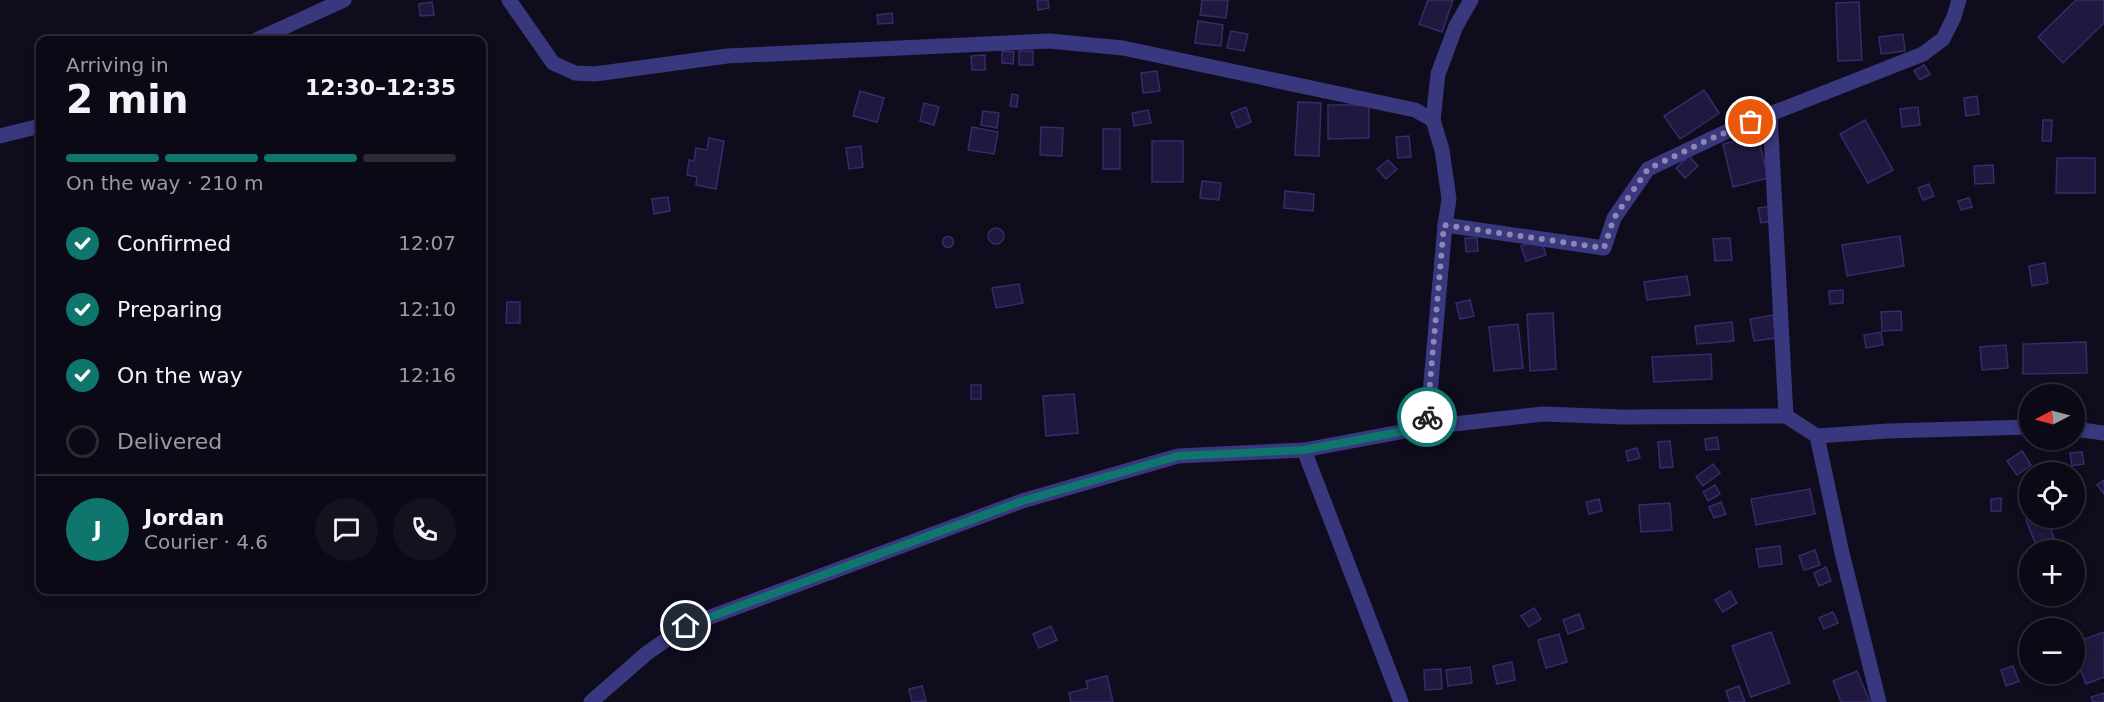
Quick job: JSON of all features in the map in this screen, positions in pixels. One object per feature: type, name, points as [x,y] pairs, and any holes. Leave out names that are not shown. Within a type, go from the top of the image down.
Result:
[{"type":"street","points":[[265,36],[344,0]]},
{"type":"street","points":[[509,0],[553,63],[574,73],[595,74],[727,56],[1049,41],[1124,48],[1415,110],[1433,120]]},
{"type":"street","points":[[1426,427],[1444,225],[1449,199],[1447,174],[1433,120],[1438,74],[1456,26],[1471,0]]},
{"type":"street","points":[[1444,225],[1604,248],[1614,218],[1648,169],[1710,139],[1923,54],[1942,39],[1954,17],[1959,0]]},
{"type":"street","points":[[1770,115],[1786,416]]},
{"type":"street","points":[[0,136],[36,127]]},
{"type":"street","points":[[591,702],[647,653],[686,626],[1022,501],[1178,456],[1304,450],[1426,427],[1543,414],[1623,417],[1786,416],[1817,436],[1888,431],[2019,427]]},
{"type":"street","points":[[2085,430],[2104,433]]},
{"type":"street","points":[[1817,436],[1842,552],[1880,702]]},
{"type":"street","points":[[1304,450],[1401,702]]},
{"type":"building","points":[[1037,0],[1048,0],[1049,8],[1038,10]]},
{"type":"building","points":[[1202,0],[1228,0],[1226,18],[1200,15]]},
{"type":"building","points":[[1428,0],[1453,0],[1442,32],[1419,24]]},
{"type":"building","points":[[2076,0],[2104,0],[2104,23],[2063,63],[2038,37]]},
{"type":"building","points":[[432,2],[434,15],[420,16],[419,4]]},
{"type":"building","points":[[1859,2],[1862,60],[1838,61],[1836,3]]},
{"type":"building","points":[[892,13],[893,23],[878,24],[877,15]]},
{"type":"building","points":[[1198,21],[1223,25],[1221,46],[1195,43]]},
{"type":"building","points":[[1231,31],[1248,34],[1244,51],[1227,48]]},
{"type":"building","points":[[1903,34],[1905,51],[1881,54],[1879,37]]},
{"type":"building","points":[[1002,51],[1014,52],[1013,64],[1002,63]]},
{"type":"building","points":[[1019,51],[1033,51],[1033,65],[1019,65]]},
{"type":"building","points":[[985,55],[985,70],[972,70],[971,56]]},
{"type":"building","points":[[1924,65],[1930,74],[1920,80],[1914,71]]},
{"type":"building","points":[[1157,71],[1160,91],[1143,93],[1141,73]]},
{"type":"building","points":[[1704,90],[1719,113],[1680,139],[1664,116]]},
{"type":"building","points":[[860,91],[884,98],[877,122],[853,116]]},
{"type":"building","points":[[1012,94],[1018,95],[1017,107],[1010,106]]},
{"type":"building","points":[[1977,96],[1979,114],[1966,116],[1964,98]]},
{"type":"building","points":[[1298,102],[1321,103],[1319,156],[1295,155]]},
{"type":"building","points":[[924,103],[939,107],[934,125],[920,121]]},
{"type":"building","points":[[1328,105],[1369,105],[1369,138],[1328,139]]},
{"type":"building","points":[[1246,107],[1251,122],[1237,128],[1231,113]]},
{"type":"building","points":[[1918,107],[1920,125],[1902,127],[1900,109]]},
{"type":"building","points":[[1148,110],[1151,123],[1134,126],[1132,113]]},
{"type":"building","points":[[983,111],[999,113],[997,128],[981,125]]},
{"type":"building","points":[[1865,120],[1893,170],[1868,183],[1840,134]]},
{"type":"building","points":[[2043,120],[2052,120],[2051,141],[2042,141]]},
{"type":"building","points":[[972,127],[998,132],[994,154],[968,150]]},
{"type":"building","points":[[1041,127],[1063,128],[1062,156],[1040,155]]},
{"type":"building","points":[[1103,129],[1120,129],[1120,169],[1103,169]]},
{"type":"building","points":[[1409,136],[1411,157],[1398,158],[1396,137]]},
{"type":"building","points":[[1758,136],[1768,178],[1733,187],[1723,144]]},
{"type":"building","points":[[709,138],[724,141],[716,189],[696,185],[697,177],[687,175],[689,160],[694,161],[696,148],[707,150]]},
{"type":"building","points":[[1152,141],[1183,141],[1183,182],[1152,182]]},
{"type":"building","points":[[861,146],[863,167],[849,169],[846,148]]},
{"type":"building","points":[[1689,156],[1698,166],[1685,178],[1676,168]]},
{"type":"building","points":[[2057,158],[2095,158],[2095,193],[2056,193]]},
{"type":"building","points":[[1388,160],[1397,169],[1386,179],[1377,169]]},
{"type":"building","points":[[1993,165],[1994,183],[1975,184],[1974,166]]},
{"type":"building","points":[[1202,181],[1221,183],[1219,200],[1200,198]]},
{"type":"building","points":[[1929,184],[1934,196],[1923,200],[1918,188]]},
{"type":"building","points":[[1285,191],[1314,194],[1313,211],[1284,208]]},
{"type":"building","points":[[668,197],[670,211],[654,214],[652,199]]},
{"type":"building","points":[[1969,198],[1972,207],[1961,210],[1958,201]]},
{"type":"building","points":[[1772,206],[1774,221],[1761,223],[1758,208]]},
{"type":"building","points":[[996,228],[1004,236],[996,244],[988,236]]},
{"type":"building","points":[[948,236],[954,242],[948,248],[942,242]]},
{"type":"building","points":[[1900,236],[1904,266],[1847,276],[1842,245]]},
{"type":"building","points":[[1465,238],[1477,238],[1478,251],[1466,252]]},
{"type":"building","points":[[1730,238],[1732,260],[1715,261],[1713,239]]},
{"type":"building","points":[[1541,239],[1546,255],[1526,261],[1521,246]]},
{"type":"building","points":[[2045,263],[2048,283],[2032,286],[2029,266]]},
{"type":"building","points":[[1687,276],[1690,295],[1647,300],[1644,282]]},
{"type":"building","points":[[1019,284],[1023,303],[996,308],[992,288]]},
{"type":"building","points":[[1843,290],[1843,303],[1830,304],[1829,291]]},
{"type":"building","points":[[1470,300],[1474,316],[1460,319],[1456,303]]},
{"type":"building","points":[[507,302],[520,302],[520,323],[506,323]]},
{"type":"building","points":[[1901,311],[1902,330],[1882,331],[1881,312]]},
{"type":"building","points":[[1553,313],[1556,369],[1530,371],[1527,314]]},
{"type":"building","points":[[1773,315],[1776,338],[1754,341],[1750,319]]},
{"type":"building","points":[[1732,322],[1734,341],[1697,344],[1695,326]]},
{"type":"building","points":[[1518,324],[1523,368],[1494,371],[1489,327]]},
{"type":"building","points":[[1881,332],[1883,345],[1866,348],[1864,335]]},
{"type":"building","points":[[2086,342],[2087,373],[2023,374],[2023,344]]},
{"type":"building","points":[[2006,345],[2008,368],[1982,370],[1980,347]]},
{"type":"building","points":[[1711,354],[1712,379],[1654,382],[1652,357]]},
{"type":"building","points":[[971,385],[981,385],[981,399],[971,399]]},
{"type":"building","points":[[1074,394],[1078,433],[1046,436],[1043,396]]},
{"type":"building","points":[[1717,437],[1719,449],[1706,450],[1705,439]]},
{"type":"building","points":[[1670,441],[1673,467],[1660,468],[1658,442]]},
{"type":"building","points":[[1637,448],[1640,458],[1628,461],[1626,451]]},
{"type":"building","points":[[2022,451],[2029,462],[2019,462],[2017,475],[2007,461]]},
{"type":"building","points":[[2082,452],[2084,462],[2071,462],[2070,453]]},
{"type":"building","points":[[1713,464],[1720,473],[1703,486],[1696,477]]},
{"type":"building","points":[[2104,480],[2104,494],[2097,485]]},
{"type":"building","points":[[1715,485],[1720,494],[1708,501],[1703,492]]},
{"type":"building","points":[[1810,489],[1815,514],[1756,525],[1751,499]]},
{"type":"building","points":[[2001,498],[2001,511],[1991,511],[1991,499]]},
{"type":"building","points":[[1599,499],[1602,511],[1589,514],[1586,502]]},
{"type":"building","points":[[1721,502],[1726,514],[1714,518],[1709,507]]},
{"type":"building","points":[[1670,503],[1672,530],[1641,532],[1639,505]]},
{"type":"building","points":[[2029,528],[2050,528],[2055,540],[2034,540]]},
{"type":"building","points":[[1780,546],[1782,564],[1759,567],[1756,549]]},
{"type":"building","points":[[1815,550],[1820,565],[1804,570],[1799,556]]},
{"type":"building","points":[[1826,567],[1831,581],[1819,586],[1814,573]]},
{"type":"building","points":[[1730,591],[1737,603],[1723,612],[1715,600]]},
{"type":"building","points":[[1534,608],[1541,619],[1529,627],[1521,616]]},
{"type":"building","points":[[1833,612],[1838,623],[1824,629],[1819,618]]},
{"type":"building","points":[[1579,614],[1584,628],[1568,634],[1563,620]]},
{"type":"building","points":[[1051,626],[1057,640],[1039,648],[1033,634]]},
{"type":"building","points":[[1771,632],[1790,683],[1751,697],[1732,646]]},
{"type":"building","points":[[2104,632],[2104,677],[2086,684],[2085,681],[2085,639]]},
{"type":"building","points":[[1559,634],[1567,662],[1546,668],[1538,640]]},
{"type":"building","points":[[1512,662],[1515,680],[1497,684],[1493,666]]},
{"type":"building","points":[[2013,666],[2019,681],[2006,686],[2001,670]]},
{"type":"building","points":[[1470,667],[1472,683],[1448,686],[1446,670]]},
{"type":"building","points":[[1441,669],[1442,689],[1425,690],[1424,670]]},
{"type":"building","points":[[1857,671],[1870,702],[1841,702],[1833,681]]},
{"type":"building","points":[[1107,676],[1113,702],[1071,702],[1069,693],[1088,688],[1086,681]]},
{"type":"building","points":[[922,686],[926,701],[912,702],[909,689]]},
{"type":"building","points":[[1739,686],[1745,702],[1730,702],[1726,691]]},
{"type":"building","points":[[2104,693],[2104,702],[2093,702],[2091,697]]},
{"type":"way so far","points":[[1427,417],[1444,225],[1604,248],[1614,218],[1648,169],[1671,156],[1751,122]]},
{"type":"route","points":[[686,626],[1022,501],[1178,456],[1304,450],[1426,427],[1427,417]]}]
